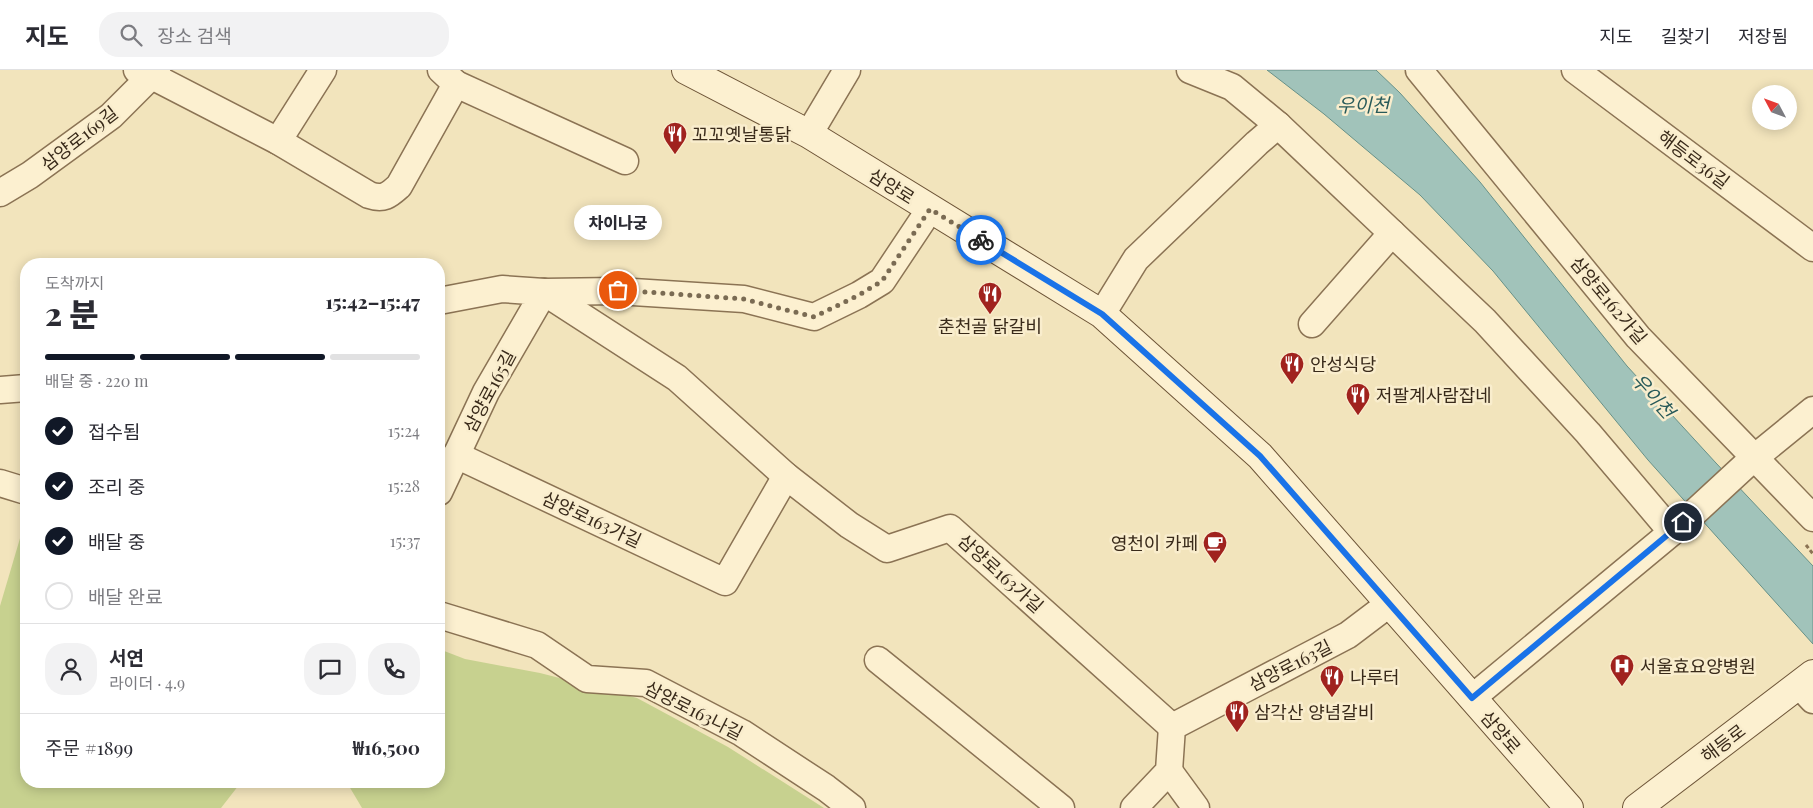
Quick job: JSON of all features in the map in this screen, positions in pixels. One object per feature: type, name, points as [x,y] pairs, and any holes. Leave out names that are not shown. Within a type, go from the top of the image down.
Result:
[{"type":"main road","name":"삼양로","points":[[686,70],[809,134],[1102,314],[1260,456],[1569,808]]},
{"type":"main road","name":"해등로","points":[[1637,808],[1808,684]]},
{"type":"street","points":[[278,141],[323,70]]},
{"type":"street","points":[[809,134],[847,70]]},
{"type":"street","points":[[1190,70],[1232,87],[1278,125],[1485,321],[1678,527]]},
{"type":"street","name":"삼양로162가길","points":[[1419,70],[1638,338],[1752,460],[1813,518]]},
{"type":"street","name":"해등로36길","points":[[1575,70],[1813,248]]},
{"type":"street","points":[[148,72],[278,141],[377,198],[389,195],[399,186],[448,77],[625,161]]},
{"type":"street","name":"삼양로169길","points":[[0,193],[30,175],[111,116],[148,72]]},
{"type":"street","points":[[1102,314],[1136,259],[1278,125]]},
{"type":"street","points":[[445,300],[502,289],[544,292],[618,290],[744,299],[814,317],[859,295],[882,281],[930,209]]},
{"type":"street","points":[[1312,324],[1392,233]]},
{"type":"street","name":"삼양로165길","points":[[445,479],[486,392],[544,292]]},
{"type":"street","name":"삼양로163가길","points":[[544,292],[677,378],[786,476],[849,525],[887,549],[950,528],[1172,727]]},
{"type":"street","points":[[0,390],[20,388]]},
{"type":"street","points":[[1472,698],[1678,527],[1752,460],[1813,410]]},
{"type":"street","name":"삼양로163가길","points":[[456,455],[725,582],[786,476]]},
{"type":"street","points":[[0,483],[20,489]]},
{"type":"street","name":"삼양로163길","points":[[1172,727],[1348,635],[1389,604]]},
{"type":"street","name":"삼양로163나길","points":[[445,617],[537,646],[587,679],[646,683],[742,733],[826,788],[852,808]]},
{"type":"street","points":[[878,660],[1061,808]]},
{"type":"street","points":[[1134,808],[1169,770],[1172,727]]},
{"type":"street","points":[[1169,770],[1196,808]]},
{"type":"green space","points":[[20,538],[20,788],[237,788],[221,808],[0,808],[0,606]]},
{"type":"green space","points":[[445,651],[465,659],[540,673],[637,698],[728,747],[824,808],[362,808],[350,788],[445,788]]},
{"type":"water","name":"우이천","points":[[1267,70],[1376,70],[1400,93],[1480,182],[1627,366],[1813,566],[1813,644],[1648,460],[1493,271],[1420,195],[1324,114]]},
{"type":"way so far","points":[[618,290],[744,299],[814,317],[859,295],[882,281],[930,209],[981,240]]},
{"type":"place","name":"꼬꼬옛날통닭","points":[[675,155]]},
{"type":"place","name":"차이나궁","points":[[618,290]]},
{"type":"place","name":"춘천골 닭갈비","points":[[990,315]]},
{"type":"place","name":"안성식당","points":[[1292,385]]},
{"type":"place","name":"저팔계사람잡네","points":[[1358,416]]},
{"type":"place","name":"영천이 카페","points":[[1215,564]]},
{"type":"place","name":"서울효요양병원","points":[[1622,687]]},
{"type":"place","name":"나루터","points":[[1332,698]]},
{"type":"place","name":"삼각산 양념갈비","points":[[1237,733]]},
{"type":"route","points":[[981,240],[1102,314],[1260,456],[1472,698],[1683,522]]}]
